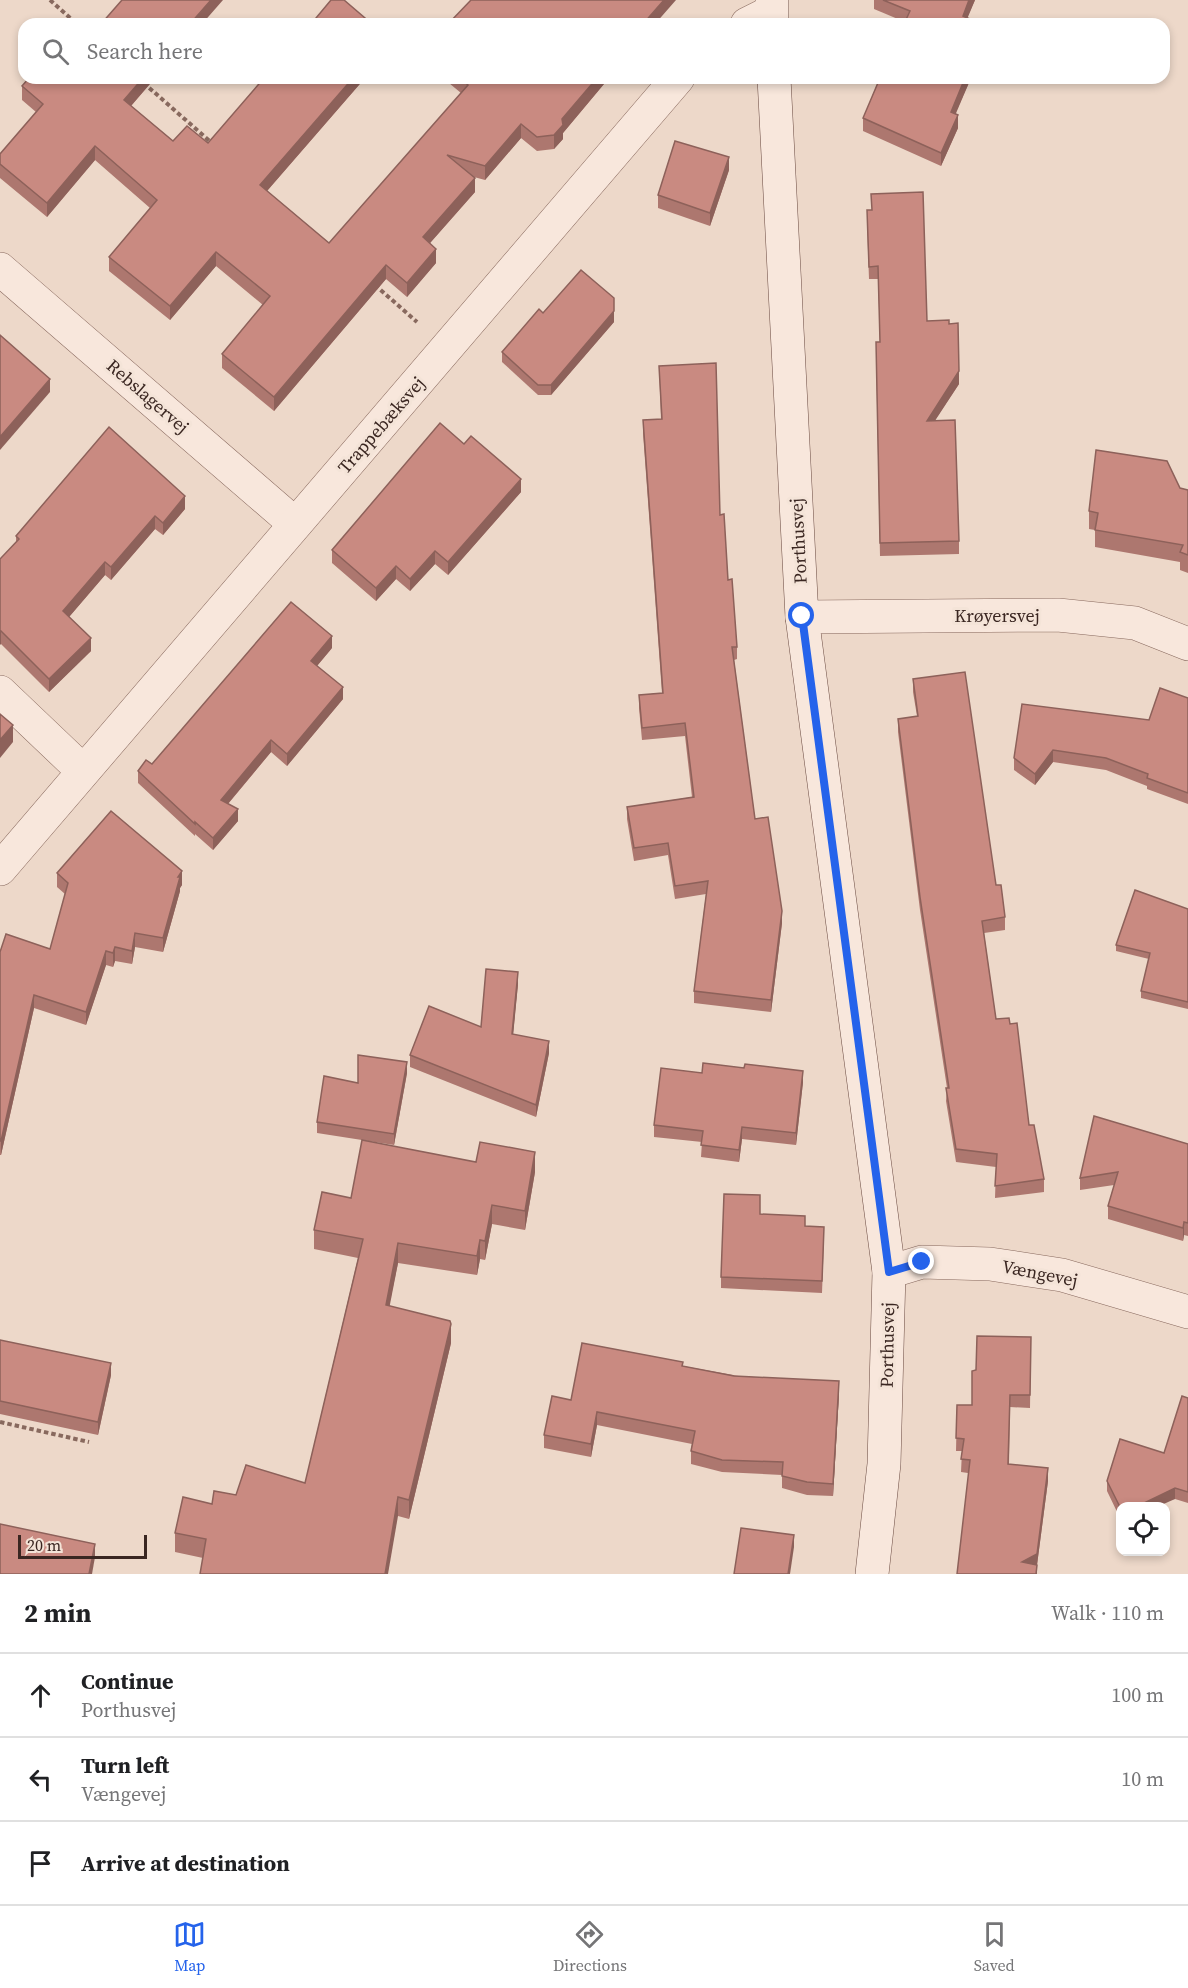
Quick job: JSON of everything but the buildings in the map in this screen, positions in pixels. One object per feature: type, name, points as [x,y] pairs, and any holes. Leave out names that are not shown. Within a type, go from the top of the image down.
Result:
[{"type":"street","name":"Trappebæksvej","points":[[0,869],[673,84]]},
{"type":"street","name":"Porthusvej","points":[[774,84],[802,616],[889,1272],[885,1464],[872,1574]]},
{"type":"street","name":"Rebslagervej","points":[[0,269],[295,524]]},
{"type":"street","name":"Krøyersvej","points":[[802,616],[1058,615],[1135,624],[1188,644]]},
{"type":"street","points":[[0,692],[83,771]]},
{"type":"street","name":"Vængevej","points":[[889,1272],[922,1262],[990,1264],[1062,1275],[1188,1312]]},
{"type":"path","points":[[50,0],[70,18]]},
{"type":"path","points":[[145,84],[222,151]]},
{"type":"path","points":[[213,144],[220,136]]},
{"type":"path","points":[[368,279],[447,348]]},
{"type":"path","points":[[0,1422],[89,1442]]},
{"type":"route","points":[[802,616],[889,1272],[922,1262]]}]
